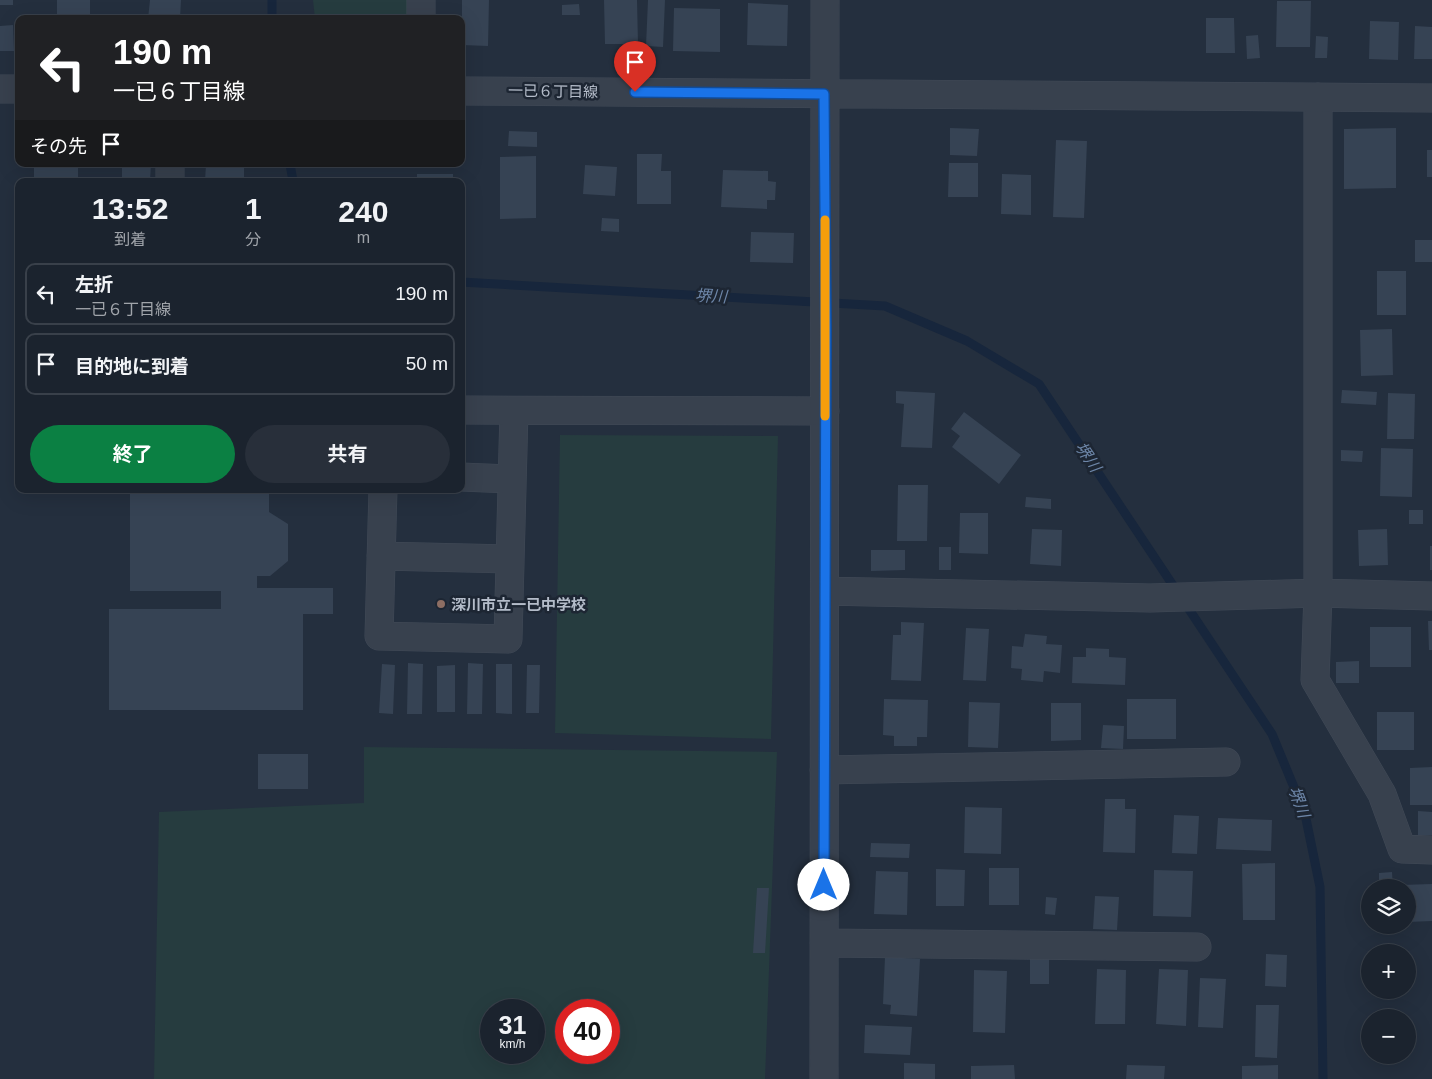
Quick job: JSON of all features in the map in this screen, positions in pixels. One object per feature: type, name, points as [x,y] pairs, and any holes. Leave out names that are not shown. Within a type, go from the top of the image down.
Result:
[{"type":"street","points":[[421,0],[421,15]]},
{"type":"street","points":[[824,1079],[825,0]]},
{"type":"street","points":[[0,89],[15,89]]},
{"type":"street","name":"一已６丁目線","points":[[465,90],[1432,98]]},
{"type":"street","points":[[1318,97],[1318,593],[1314,680],[1382,794],[1402,849],[1432,850]]},
{"type":"street","points":[[465,410],[825,412]]},
{"type":"street","points":[[383,493],[379,636],[508,639],[514,411]]},
{"type":"street","points":[[465,478],[512,479]]},
{"type":"street","points":[[381,556],[510,559]]},
{"type":"street","points":[[825,591],[1150,598],[1318,593],[1432,596]]},
{"type":"street","points":[[824,770],[1226,762]]},
{"type":"street","points":[[824,943],[1197,947]]},
{"type":"green space","points":[[313,0],[410,0],[410,15],[315,15]]},
{"type":"green space","points":[[560,435],[778,436],[771,739],[555,733]]},
{"type":"green space","points":[[364,747],[777,752],[765,1079],[154,1079],[159,812],[364,803]]},
{"type":"building","points":[[0,0],[13,0],[13,5],[0,5]]},
{"type":"building","points":[[57,0],[90,0],[90,15],[57,15]]},
{"type":"building","points":[[150,0],[181,0],[180,15],[148,15]]},
{"type":"building","points":[[462,0],[489,0],[488,46],[465,45],[465,15],[462,15]]},
{"type":"building","points":[[604,0],[637,0],[638,44],[605,44]]},
{"type":"building","points":[[648,0],[665,0],[663,47],[646,46]]},
{"type":"building","points":[[1277,1],[1311,1],[1310,47],[1276,47]]},
{"type":"building","points":[[748,3],[788,5],[787,46],[747,45]]},
{"type":"building","points":[[579,4],[580,15],[562,15],[562,5]]},
{"type":"building","points":[[674,8],[720,9],[720,52],[673,51]]},
{"type":"building","points":[[1206,18],[1234,18],[1235,53],[1206,53]]},
{"type":"building","points":[[1370,21],[1399,22],[1398,60],[1369,59]]},
{"type":"building","points":[[13,25],[14,51],[0,51],[0,26]]},
{"type":"building","points":[[1415,26],[1432,27],[1432,59],[1414,59]]},
{"type":"building","points":[[1258,35],[1260,58],[1247,59],[1246,36]]},
{"type":"building","points":[[1316,36],[1328,37],[1327,58],[1315,58]]},
{"type":"building","points":[[950,128],[979,129],[977,156],[950,155]]},
{"type":"building","points":[[1396,128],[1396,188],[1344,189],[1344,129]]},
{"type":"building","points":[[509,131],[537,132],[537,147],[508,146]]},
{"type":"building","points":[[1056,140],[1087,141],[1084,218],[1053,217]]},
{"type":"building","points":[[1427,150],[1432,150],[1432,177],[1427,177]]},
{"type":"building","points":[[637,154],[662,154],[661,171],[671,171],[671,204],[637,204]]},
{"type":"building","points":[[536,156],[536,218],[500,219],[500,157]]},
{"type":"building","points":[[949,163],[978,163],[978,197],[948,197]]},
{"type":"building","points":[[585,165],[617,167],[615,196],[583,194]]},
{"type":"building","points":[[34,167],[78,167],[78,178],[34,178]]},
{"type":"building","points":[[122,167],[151,167],[150,178],[122,178]]},
{"type":"building","points":[[206,167],[244,167],[244,178],[205,178]]},
{"type":"building","points":[[723,170],[768,171],[768,181],[776,182],[775,200],[767,200],[767,209],[721,207]]},
{"type":"building","points":[[417,174],[453,174],[453,178],[417,178]]},
{"type":"building","points":[[1002,174],[1031,175],[1031,215],[1001,214]]},
{"type":"building","points":[[602,218],[619,219],[619,232],[601,231]]},
{"type":"building","points":[[751,232],[794,233],[793,263],[750,262]]},
{"type":"building","points":[[1415,240],[1432,240],[1432,262],[1415,262]]},
{"type":"building","points":[[1377,271],[1406,271],[1406,315],[1377,315]]},
{"type":"building","points":[[1392,329],[1393,375],[1361,376],[1360,330]]},
{"type":"building","points":[[1342,390],[1377,392],[1376,405],[1341,403]]},
{"type":"building","points":[[896,391],[935,393],[932,448],[901,447],[904,404],[896,403]]},
{"type":"building","points":[[1388,393],[1415,394],[1414,439],[1387,439]]},
{"type":"building","points":[[964,412],[1021,455],[999,484],[952,447],[960,436],[951,429]]},
{"type":"building","points":[[1381,448],[1413,449],[1412,497],[1380,496]]},
{"type":"building","points":[[1341,450],[1363,451],[1362,462],[1341,461]]},
{"type":"building","points":[[898,485],[928,485],[927,541],[897,541]]},
{"type":"building","points":[[130,493],[269,493],[269,512],[288,524],[288,561],[270,576],[257,576],[257,588],[333,588],[333,614],[303,614],[303,710],[109,710],[109,609],[221,609],[221,591],[130,591]]},
{"type":"building","points":[[1026,497],[1051,499],[1051,509],[1025,507]]},
{"type":"building","points":[[1409,510],[1423,510],[1423,524],[1409,524]]},
{"type":"building","points":[[960,513],[988,513],[988,554],[959,553]]},
{"type":"building","points":[[1032,529],[1062,530],[1061,566],[1030,564]]},
{"type":"building","points":[[1387,529],[1388,565],[1359,566],[1358,530]]},
{"type":"building","points":[[1430,546],[1432,546],[1432,570],[1430,570]]},
{"type":"building","points":[[939,547],[951,547],[951,570],[939,570]]},
{"type":"building","points":[[871,550],[905,550],[905,570],[871,571]]},
{"type":"building","points":[[1428,621],[1432,621],[1432,650],[1429,650]]},
{"type":"building","points":[[901,622],[924,623],[921,681],[891,680],[893,635],[901,635]]},
{"type":"building","points":[[1370,627],[1411,627],[1411,667],[1370,667]]},
{"type":"building","points":[[966,628],[989,629],[986,681],[963,680]]},
{"type":"building","points":[[1025,634],[1047,636],[1046,644],[1062,645],[1060,673],[1044,671],[1043,682],[1021,680],[1022,669],[1011,668],[1012,646],[1023,647]]},
{"type":"building","points":[[1086,648],[1109,649],[1109,657],[1126,658],[1125,685],[1072,683],[1073,657],[1086,657]]},
{"type":"building","points":[[1359,661],[1359,683],[1336,683],[1336,662]]},
{"type":"building","points":[[408,663],[423,664],[422,714],[407,714]]},
{"type":"building","points":[[468,663],[483,664],[482,714],[467,714]]},
{"type":"building","points":[[382,664],[395,665],[393,714],[379,713]]},
{"type":"building","points":[[496,664],[512,664],[512,714],[496,713]]},
{"type":"building","points":[[455,665],[455,712],[437,712],[437,666]]},
{"type":"building","points":[[527,665],[540,665],[539,713],[526,713]]},
{"type":"building","points":[[884,699],[928,700],[927,737],[917,737],[917,746],[894,746],[894,736],[883,735]]},
{"type":"building","points":[[1127,699],[1176,699],[1176,739],[1127,739]]},
{"type":"building","points":[[969,702],[1000,703],[998,748],[968,747]]},
{"type":"building","points":[[1051,703],[1081,703],[1081,740],[1051,741]]},
{"type":"building","points":[[1377,712],[1414,712],[1414,750],[1377,750]]},
{"type":"building","points":[[1103,725],[1124,726],[1123,749],[1101,748]]},
{"type":"building","points":[[258,754],[308,754],[308,789],[258,789]]},
{"type":"building","points":[[1432,767],[1432,805],[1410,805],[1410,768]]},
{"type":"building","points":[[1105,799],[1125,799],[1125,809],[1136,809],[1135,853],[1103,852]]},
{"type":"building","points":[[965,807],[1002,808],[1001,854],[964,853]]},
{"type":"building","points":[[1418,811],[1432,812],[1432,835],[1418,835]]},
{"type":"building","points":[[1174,815],[1199,816],[1197,854],[1172,853]]},
{"type":"building","points":[[1218,818],[1272,820],[1271,851],[1216,849]]},
{"type":"building","points":[[871,843],[910,844],[909,858],[870,857]]},
{"type":"building","points":[[1275,863],[1275,920],[1243,920],[1242,864]]},
{"type":"building","points":[[989,868],[1019,868],[1019,905],[989,905]]},
{"type":"building","points":[[936,869],[965,870],[964,906],[936,906]]},
{"type":"building","points":[[1154,870],[1193,871],[1191,917],[1153,916]]},
{"type":"building","points":[[876,871],[908,872],[907,915],[874,914]]},
{"type":"building","points":[[1392,872],[1392,879],[1379,879],[1379,873]]},
{"type":"building","points":[[1432,884],[1432,921],[1416,922],[1416,885]]},
{"type":"building","points":[[757,888],[769,888],[765,953],[753,953]]},
{"type":"building","points":[[1095,896],[1119,897],[1117,930],[1093,929]]},
{"type":"building","points":[[1046,897],[1057,898],[1055,915],[1045,914]]},
{"type":"building","points":[[1266,954],[1287,955],[1286,987],[1265,986]]},
{"type":"building","points":[[885,957],[920,959],[917,1016],[890,1014],[891,1005],[883,1004]]},
{"type":"building","points":[[1030,958],[1049,959],[1049,984],[1030,984]]},
{"type":"building","points":[[1097,969],[1126,970],[1125,1024],[1095,1024]]},
{"type":"building","points":[[1159,969],[1188,970],[1186,1026],[1156,1024]]},
{"type":"building","points":[[974,970],[1007,971],[1005,1033],[973,1032]]},
{"type":"building","points":[[1200,978],[1226,979],[1223,1028],[1198,1027]]},
{"type":"building","points":[[1256,1005],[1279,1005],[1277,1058],[1255,1057]]},
{"type":"building","points":[[865,1025],[912,1027],[910,1055],[864,1053]]},
{"type":"building","points":[[904,1063],[935,1064],[935,1079],[904,1079]]},
{"type":"building","points":[[1014,1065],[1015,1079],[971,1079],[971,1066]]},
{"type":"building","points":[[1127,1065],[1165,1066],[1164,1079],[1126,1079]]},
{"type":"building","points":[[1278,1065],[1278,1079],[1242,1079],[1242,1066]]},
{"type":"waterway","name":"堺川","points":[[272,0],[272,15]]},
{"type":"waterway","name":"堺川","points":[[291,167],[292,178]]},
{"type":"waterway","name":"堺川","points":[[465,282],[885,306],[967,341],[1039,384],[1272,734],[1305,814],[1320,887],[1323,1079]]},
{"type":"slow traffic","points":[[825,220],[825,416]]},
{"type":"place","name":"深川市立一已中学校","points":[[441,604]]},
{"type":"route","points":[[635,92],[824,94],[826,330],[824,885]]}]
